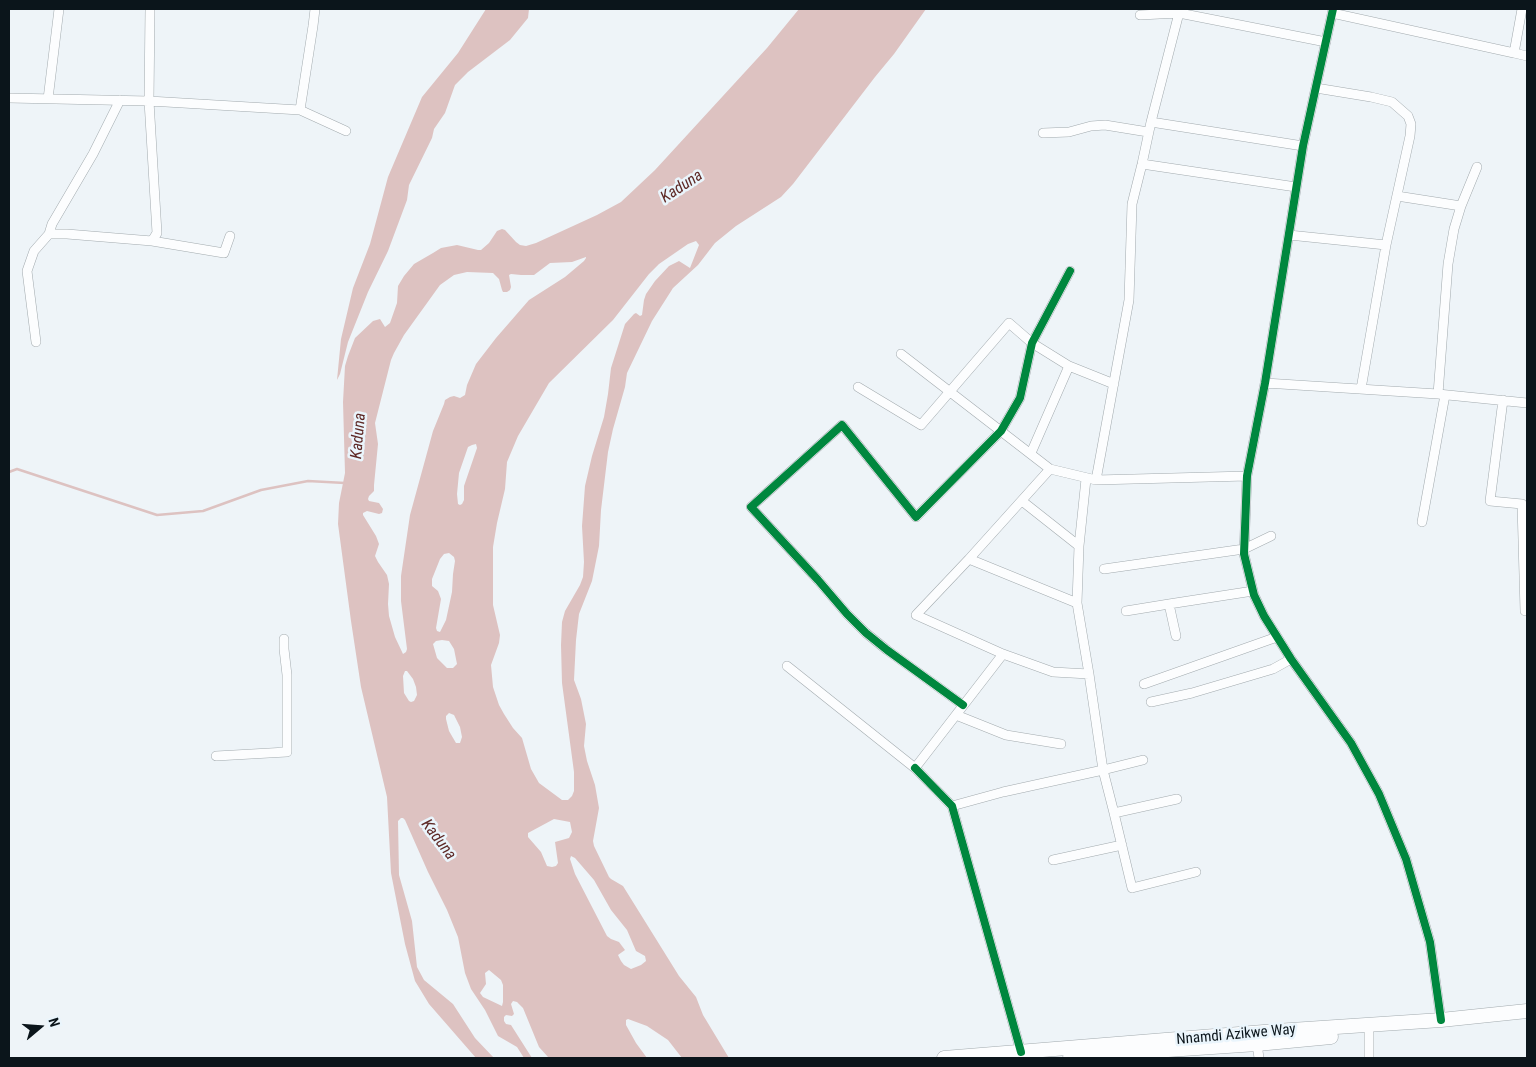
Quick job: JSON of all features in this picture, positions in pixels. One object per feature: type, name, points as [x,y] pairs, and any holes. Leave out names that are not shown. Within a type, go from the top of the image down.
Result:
[{"type":"highway","name":"Nnamdi Azikwe Way","points":[[944,1058],[1441,1020],[1527,1011]]},
{"type":"highway","name":"Nnamdi Azikwe Way","points":[[1070,1058],[1258,1051],[1369,1033],[1527,1021]]},
{"type":"street","points":[[48,99],[59,9]]},
{"type":"street","points":[[150,9],[149,101],[157,233],[152,241]]},
{"type":"street","points":[[300,110],[315,9]]},
{"type":"street","points":[[1514,53],[1522,9]]},
{"type":"street","points":[[1140,15],[1180,11],[1326,42]]},
{"type":"street","points":[[1096,480],[1129,300],[1132,204],[1150,122],[1180,11]]},
{"type":"street","points":[[1441,1020],[1430,942],[1406,859],[1379,794],[1351,743],[1277,637],[1264,616],[1253,591],[1244,549],[1247,476],[1265,383],[1303,146],[1332,11],[1527,56]]},
{"type":"street","points":[[1316,88],[1392,102],[1408,116],[1411,124],[1386,245],[1361,389]]},
{"type":"street","points":[[9,98],[149,101],[300,110],[346,131]]},
{"type":"street","points":[[36,342],[27,271],[34,251],[49,234],[52,224],[93,154],[120,100]]},
{"type":"street","points":[[1150,122],[1303,146]]},
{"type":"street","points":[[1043,133],[1069,132],[1091,126],[1105,125],[1148,132]]},
{"type":"street","points":[[1142,164],[1296,187]]},
{"type":"street","points":[[1422,522],[1442,395],[1448,264],[1454,229],[1477,167]]},
{"type":"street","points":[[1397,196],[1462,206]]},
{"type":"street","points":[[49,234],[152,241],[224,253],[230,236]]},
{"type":"street","points":[[1289,235],[1386,245]]},
{"type":"street","points":[[963,705],[866,633],[751,507],[842,425],[916,517],[1002,431],[1020,398],[1032,343],[1070,271]]},
{"type":"street","points":[[858,387],[921,425],[1009,323],[1032,343],[1069,366],[1114,384]]},
{"type":"street","points":[[901,354],[1050,469],[1096,480],[1247,476]]},
{"type":"street","points":[[1030,453],[1069,366]]},
{"type":"street","points":[[1265,383],[1442,395],[1527,403]]},
{"type":"street","points":[[1502,400],[1490,501],[1522,504],[1525,611],[1527,611]]},
{"type":"street","points":[[1050,469],[916,615],[1003,654],[1053,672],[1089,674]]},
{"type":"street","points":[[1086,479],[1079,546],[1077,603],[1103,770],[1132,888],[1196,872]]},
{"type":"street","points":[[1022,501],[1079,546]]},
{"type":"street","points":[[1104,569],[1244,549],[1271,536]]},
{"type":"street","points":[[969,559],[1077,603]]},
{"type":"street","points":[[1126,611],[1253,591]]},
{"type":"street","points":[[1169,604],[1176,636]]},
{"type":"street","points":[[1144,684],[1277,637]]},
{"type":"street","points":[[216,756],[287,752],[287,675],[284,639]]},
{"type":"street","points":[[915,768],[1003,654]]},
{"type":"street","points":[[1151,702],[1192,693],[1273,670],[1291,659]]},
{"type":"street","points":[[787,666],[915,768],[952,806],[1021,1052]]},
{"type":"street","points":[[956,714],[1006,735],[1061,744]]},
{"type":"street","points":[[952,806],[1003,792],[1143,760]]},
{"type":"street","points":[[1114,813],[1177,799]]},
{"type":"street","points":[[1053,860],[1122,845]]},
{"type":"street","points":[[1369,1033],[1369,1058]]},
{"type":"water","points":[[486,9],[529,9],[528,18],[510,40],[468,72],[455,85],[445,113],[434,129],[432,138],[409,185],[407,200],[388,251],[368,292],[348,342],[337,380],[341,339],[353,288],[370,244],[388,177],[422,97],[458,53]]},
{"type":"water","name":"Kaduna","points":[[799,9],[926,9],[894,54],[793,184],[781,197],[736,226],[715,243],[698,265],[673,288],[652,321],[627,373],[608,452],[599,546],[592,581],[579,614],[574,680],[581,699],[586,724],[584,746],[595,785],[599,808],[593,841],[594,846],[609,877],[623,886],[679,976],[696,997],[703,1015],[729,1058],[682,1058],[668,1040],[647,1026],[628,1019],[626,1020],[626,1025],[647,1058],[551,1058],[539,1047],[523,1008],[513,1001],[511,1004],[514,1014],[512,1016],[506,1015],[504,1021],[506,1024],[511,1025],[532,1058],[524,1058],[517,1047],[498,1036],[485,1010],[471,989],[465,973],[458,937],[447,910],[405,820],[401,818],[398,821],[399,875],[412,921],[417,967],[424,980],[453,1004],[475,1038],[494,1058],[476,1058],[429,1004],[415,981],[405,944],[391,873],[387,797],[361,687],[338,524],[339,503],[345,473],[343,402],[345,366],[355,338],[373,321],[380,319],[385,327],[390,323],[397,303],[398,286],[414,264],[441,248],[457,245],[481,250],[489,243],[497,231],[502,229],[520,245],[526,246],[597,215],[621,202],[655,170],[767,48]],"holes":[[[696,241],[699,245],[690,268],[679,261],[669,266],[655,281],[646,294],[642,315],[634,314],[625,324],[611,368],[604,417],[585,486],[582,526],[583,577],[565,611],[562,622],[562,683],[574,772],[574,791],[572,796],[568,800],[562,800],[539,783],[531,769],[522,738],[504,714],[493,687],[491,665],[500,635],[493,605],[493,547],[505,489],[507,462],[518,436],[549,383],[613,320],[659,264],[688,244]],[[586,257],[584,261],[565,277],[529,300],[476,364],[465,395],[460,398],[454,396],[445,400],[433,431],[410,515],[401,576],[401,601],[407,649],[403,654],[395,637],[389,616],[389,584],[387,575],[375,556],[379,544],[363,515],[367,511],[379,514],[382,513],[383,509],[379,503],[369,501],[368,499],[374,491],[378,444],[375,423],[391,360],[404,335],[440,285],[454,275],[467,272],[493,273],[499,279],[503,292],[507,292],[511,287],[509,275],[534,275],[550,263],[572,262]],[[476,444],[477,448],[464,486],[464,500],[460,505],[458,504],[457,494],[459,473],[468,447]],[[449,553],[454,557],[452,592],[446,620],[440,632],[436,628],[441,599],[438,591],[432,586],[432,579],[444,554]],[[436,641],[449,641],[454,649],[457,664],[453,668],[447,668],[437,658],[433,644]],[[405,671],[407,671],[413,679],[417,695],[414,701],[411,702],[404,693],[403,676]],[[449,713],[454,715],[460,727],[462,737],[460,743],[456,743],[449,731],[446,719]],[[554,819],[570,822],[572,832],[569,838],[555,842],[558,863],[556,866],[547,866],[541,852],[528,837],[528,833]],[[571,856],[575,858],[594,880],[611,910],[627,930],[636,951],[645,956],[646,961],[631,969],[624,965],[618,955],[625,950],[619,942],[607,936],[575,874],[570,859]],[[489,970],[501,980],[503,985],[502,1006],[483,997],[480,993],[486,984],[485,973]]]},
{"type":"waterway","points":[[9,472],[17,469],[157,515],[203,511],[261,490],[308,481],[345,483]]},
{"type":"cycle path","points":[[1333,9],[1303,146],[1265,383],[1247,476],[1244,554],[1254,595],[1264,616],[1291,659],[1351,743],[1379,794],[1406,859],[1430,942],[1441,1020]]},
{"type":"cycle path","points":[[963,705],[866,633],[751,507],[842,425],[916,517],[1001,431],[1020,398],[1032,343],[1070,271]]},
{"type":"cycle path","points":[[915,768],[952,806],[1021,1052]]}]
